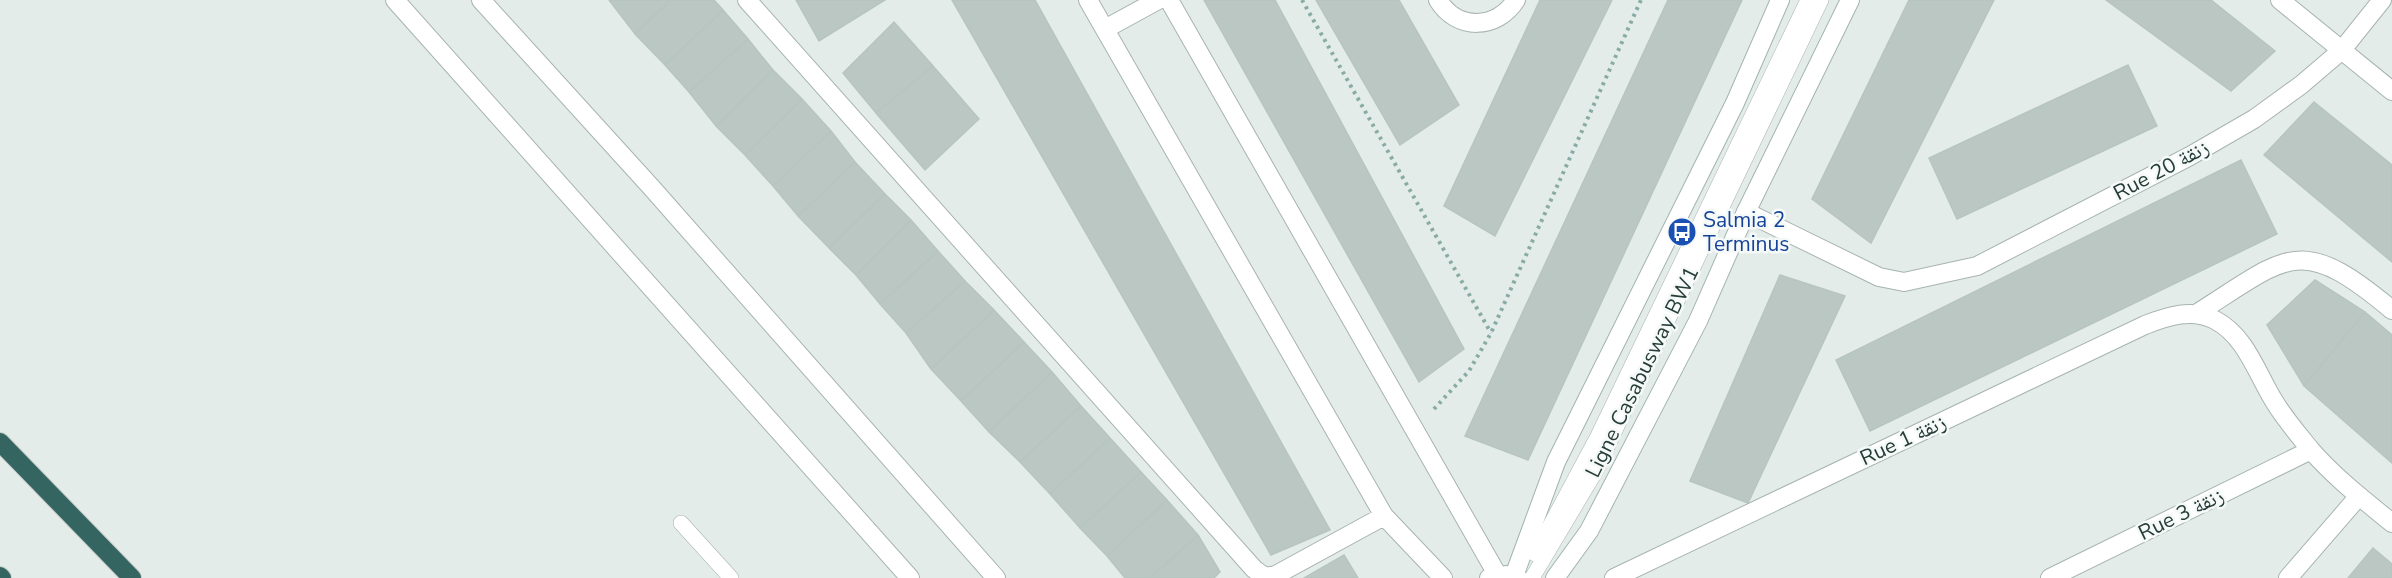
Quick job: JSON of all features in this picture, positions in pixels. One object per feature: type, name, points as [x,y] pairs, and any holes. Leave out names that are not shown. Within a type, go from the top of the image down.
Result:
[{"type":"highway","points":[[0,442],[132,578]]},
{"type":"street","points":[[395,0],[910,578]]},
{"type":"street","points":[[481,0],[659,196],[996,578]]},
{"type":"street","points":[[747,0],[1254,569],[1266,577],[1276,575],[1384,516]]},
{"type":"street","points":[[1105,29],[1158,0]]},
{"type":"street","points":[[1169,0],[1413,426],[1512,577]]},
{"type":"street","points":[[1438,0],[1458,19],[1484,23],[1501,16],[1516,0]]},
{"type":"street","points":[[1512,577],[1556,462],[1735,103],[1780,0]]},
{"type":"street","points":[[1555,578],[1589,531],[1698,321],[1746,212],[1850,0]]},
{"type":"street","points":[[2280,0],[2392,91]]},
{"type":"street","name":"Rue 20 زنقة","points":[[1746,212],[1880,278],[1905,282],[1977,266],[2190,156],[2254,119],[2301,85],[2342,50],[2382,0]]},
{"type":"street","points":[[1090,1],[1384,516],[1443,578]]},
{"type":"street","points":[[2196,314],[2276,263],[2294,258],[2308,259],[2326,265],[2362,284],[2392,309]]},
{"type":"street","points":[[2196,314],[2215,320],[2236,335],[2275,403],[2311,450],[2359,496],[2392,523]]},
{"type":"street","name":"Rue 1 زنقة","points":[[1614,578],[2145,325],[2172,315],[2196,314]]},
{"type":"street","name":"Rue 3 زنقة","points":[[2050,578],[2311,450]]},
{"type":"street","points":[[2288,578],[2359,496]]},
{"type":"lane","name":"Ligne Casabusway BW1","points":[[1512,577],[1603,425],[1808,0]]},
{"type":"lane","name":"Ligne Casabusway BW1","points":[[1512,577],[1594,474],[1821,0]]},
{"type":"lane","points":[[681,523],[730,578]]},
{"type":"path","points":[[1302,0],[1491,333]]},
{"type":"path","points":[[1413,426],[1442,402],[1469,371],[1491,333],[1641,0]]},
{"type":"building","points":[[609,0],[671,0],[635,34]]},
{"type":"building","points":[[671,0],[714,0],[723,10],[665,65],[635,34]]},
{"type":"building","points":[[796,0],[885,0],[819,41]]},
{"type":"building","points":[[952,0],[1035,0],[1330,530],[1271,555]]},
{"type":"building","points":[[1204,0],[1275,0],[1464,349],[1419,382]]},
{"type":"building","points":[[1316,0],[1399,0],[1459,105],[1400,145]]},
{"type":"building","points":[[1540,0],[1612,0],[1495,236],[1444,206]]},
{"type":"building","points":[[1668,0],[1742,0],[1528,460],[1465,436]]},
{"type":"building","points":[[1909,0],[1994,0],[1871,243],[1812,199]]},
{"type":"building","points":[[2106,0],[2211,0],[2275,51],[2231,91]]},
{"type":"building","points":[[723,10],[748,39],[689,92],[665,65]]},
{"type":"building","points":[[894,22],[933,66],[876,113],[843,73]]},
{"type":"building","points":[[748,39],[773,70],[716,126],[689,92]]},
{"type":"building","points":[[2128,65],[2157,126],[1957,219],[1929,158]]},
{"type":"building","points":[[933,66],[979,119],[925,170],[876,113]]},
{"type":"building","points":[[773,70],[802,99],[745,155],[716,126]]},
{"type":"building","points":[[802,99],[831,131],[773,186],[745,155]]},
{"type":"building","points":[[2314,102],[2392,165],[2392,262],[2264,155]]},
{"type":"building","points":[[831,131],[855,162],[798,216],[773,186]]},
{"type":"building","points":[[2241,160],[2277,234],[1870,431],[1836,360]]},
{"type":"building","points":[[855,162],[885,194],[829,248],[798,216]]},
{"type":"building","points":[[885,194],[911,220],[856,275],[829,248]]},
{"type":"building","points":[[911,220],[938,251],[880,304],[856,275]]},
{"type":"building","points":[[938,251],[965,281],[906,333],[880,304]]},
{"type":"building","points":[[1780,275],[1845,296],[1748,503],[1690,481]]},
{"type":"building","points":[[2315,280],[2365,312],[2304,386],[2267,325]]},
{"type":"building","points":[[965,281],[994,310],[931,369],[906,333]]},
{"type":"building","points":[[994,310],[1024,342],[961,401],[931,369]]},
{"type":"building","points":[[2365,312],[2392,335],[2392,463],[2304,386]]},
{"type":"building","points":[[1024,342],[1052,372],[989,432],[961,401]]},
{"type":"building","points":[[1052,372],[1081,406],[1020,462],[989,432]]},
{"type":"building","points":[[1081,406],[1110,438],[1050,494],[1020,462]]},
{"type":"building","points":[[1110,438],[1141,472],[1080,528],[1050,494]]},
{"type":"building","points":[[1141,472],[1167,500],[1107,556],[1080,528]]},
{"type":"building","points":[[1167,500],[1198,535],[1150,578],[1125,578],[1107,556]]},
{"type":"building","points":[[1198,535],[1220,572],[1214,578],[1150,578]]},
{"type":"building","points":[[2373,548],[2392,564],[2392,578],[2348,578]]},
{"type":"building","points":[[1344,555],[1358,578],[1304,578]]},
{"type":"place","name":"Salmia 2 Terminus","points":[[1682,232]]}]
